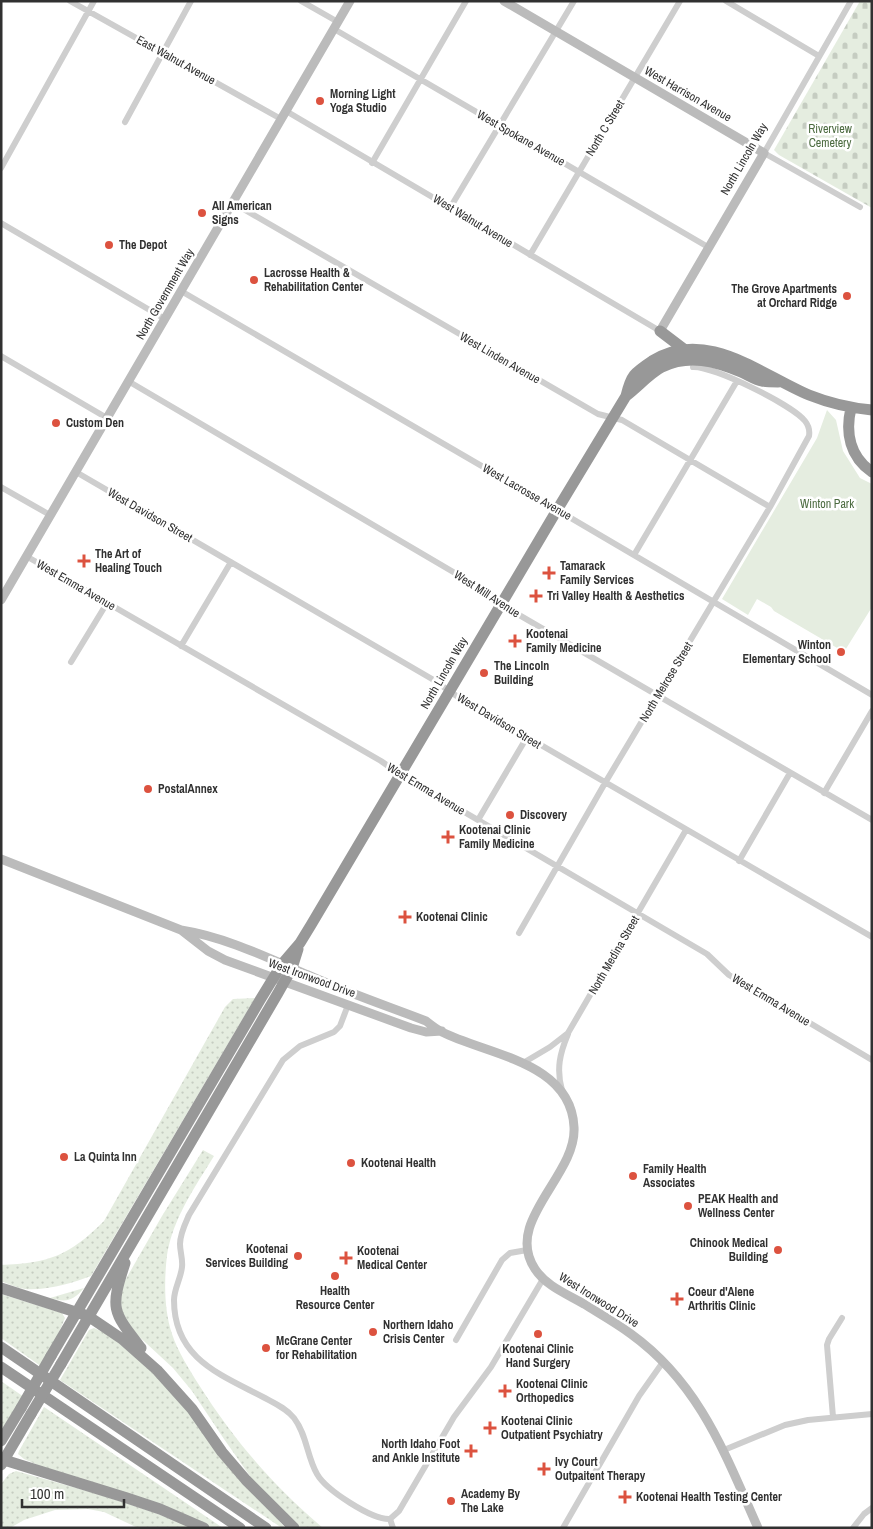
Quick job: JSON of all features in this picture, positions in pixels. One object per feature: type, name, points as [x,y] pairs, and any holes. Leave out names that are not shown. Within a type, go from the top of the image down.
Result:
[{"type":"highway","points":[[660,331],[685,350]]},
{"type":"highway","points":[[659,357],[663,351],[660,331]]},
{"type":"highway","points":[[626,396],[630,379],[640,369],[659,357],[685,350],[707,350],[722,353],[763,371],[780,382],[816,398],[851,408],[872,410]]},
{"type":"highway","points":[[626,396],[662,367],[690,359],[722,364],[762,381],[780,382]]},
{"type":"highway","name":"North Lincoln Way","points":[[279,979],[556,510],[626,396]]},
{"type":"highway","points":[[851,408],[847,422],[851,445],[858,460],[872,472]]},
{"type":"highway","points":[[204,1528],[160,1509],[127,1498],[2,1461],[51,1356],[131,1244],[279,979]]},
{"type":"highway","points":[[1,1441],[61,1364],[82,1314],[279,979]]},
{"type":"highway","points":[[131,1244],[116,1290],[115,1307],[121,1323],[157,1370],[192,1409],[222,1452],[246,1480],[294,1528]]},
{"type":"highway","points":[[1,1288],[82,1314],[122,1339],[157,1370]]},
{"type":"highway","points":[[1,1348],[266,1528]]},
{"type":"highway","points":[[1,1367],[240,1528]]},
{"type":"street","name":"East Walnut Avenue","points":[[70,1],[164,54],[283,115]]},
{"type":"street","points":[[1,168],[94,1]]},
{"type":"street","points":[[125,122],[164,54],[191,1]]},
{"type":"street","name":"West Spokane Avenue","points":[[301,1],[421,80],[708,247]]},
{"type":"street","name":"North Government Way","points":[[1,600],[350,1]]},
{"type":"street","points":[[372,162],[466,1]]},
{"type":"street","name":"West Harrison Avenue","points":[[504,1],[860,207]]},
{"type":"street","points":[[450,208],[574,1]]},
{"type":"street","name":"North C Street","points":[[530,256],[680,1]]},
{"type":"street","points":[[726,1],[820,56]]},
{"type":"street","name":"North Lincoln Way","points":[[660,331],[851,1]]},
{"type":"street","name":"West Walnut Avenue","points":[[283,115],[372,162],[660,331]]},
{"type":"street","name":"West Linden Avenue","points":[[233,203],[598,414],[622,420],[770,507]]},
{"type":"street","points":[[1,224],[165,319]]},
{"type":"street","name":"West Lacrosse Avenue","points":[[181,292],[872,695]]},
{"type":"street","points":[[1,356],[107,418]]},
{"type":"street","points":[[634,555],[737,381],[712,370],[693,367]]},
{"type":"street","name":"West Mill Avenue","points":[[128,381],[489,593],[509,609],[872,820]]},
{"type":"street","name":"North Melrose Street","points":[[519,933],[605,783],[770,507],[809,436],[809,429],[799,415],[761,392],[737,381]]},
{"type":"street","name":"West Davidson Street","points":[[76,472],[872,938]]},
{"type":"street","points":[[1,486],[50,515]]},
{"type":"street","name":"West Emma Avenue","points":[[26,556],[373,756],[401,775],[707,954],[729,975],[872,1060]]},
{"type":"street","points":[[181,646],[231,562]]},
{"type":"street","points":[[71,662],[107,603]]},
{"type":"street","points":[[824,793],[872,711]]},
{"type":"street","points":[[478,820],[527,737]]},
{"type":"street","points":[[739,861],[790,773]]},
{"type":"street","name":"North Medina Street","points":[[523,1063],[550,1047],[568,1033],[686,830]]},
{"type":"street","name":"West Ironwood Drive","points":[[1,859],[181,930],[206,934],[426,1021],[442,1032],[523,1063],[549,1079],[564,1094],[573,1118],[574,1129],[572,1146],[566,1162],[532,1219],[526,1244],[534,1268],[543,1279],[633,1335],[663,1362],[688,1390],[702,1410],[724,1450],[758,1528]]},
{"type":"street","name":"West Ironwood Drive","points":[[181,930],[208,951],[225,960],[411,1028],[426,1032],[442,1032]]},
{"type":"street","points":[[348,1005],[340,1026],[334,1032],[300,1046],[283,1060],[210,1179],[183,1228],[180,1244],[182,1267],[174,1298],[177,1324],[196,1358],[211,1370],[278,1405],[294,1417],[301,1428],[317,1474],[329,1488],[379,1518],[390,1519],[399,1511],[454,1417],[491,1367],[543,1279]]},
{"type":"street","points":[[564,1094],[558,1067],[568,1033]]},
{"type":"street","points":[[456,1340],[502,1260],[510,1254],[527,1250]]},
{"type":"street","points":[[833,1417],[827,1345],[842,1318]]},
{"type":"street","points":[[563,1528],[639,1396],[663,1362]]},
{"type":"street","points":[[724,1450],[785,1425],[808,1420],[872,1414]]},
{"type":"street","points":[[854,1528],[864,1514],[872,1508]]},
{"type":"street","points":[[390,1519],[393,1528]]},
{"type":"green space","name":"Riverview Cemetery","points":[[860,1],[872,1],[872,208],[779,155],[774,150]]},
{"type":"green space","name":"Winton Park","points":[[827,410],[836,420],[843,451],[860,478],[872,484],[872,607],[844,652],[757,599],[748,615],[722,599],[817,438]]},
{"type":"green space","points":[[255,998],[91,1276],[59,1286],[41,1289],[19,1288],[1,1281],[1,1265],[32,1262],[69,1250],[104,1221],[225,1007],[233,999]]},
{"type":"green space","points":[[203,1150],[214,1156],[179,1216],[167,1255],[165,1295],[167,1315],[174,1341],[195,1379],[240,1443],[287,1496],[323,1528],[301,1528],[284,1514],[252,1479],[192,1391],[173,1368],[133,1331],[123,1316],[120,1298],[123,1284]]},
{"type":"green space","points":[[84,1288],[69,1300],[50,1298]]},
{"type":"green space","points":[[1,1294],[62,1313],[65,1318],[42,1367],[1,1338]]},
{"type":"green space","points":[[94,1328],[109,1335],[170,1389],[285,1528],[282,1528],[60,1380],[89,1330]]},
{"type":"green space","points":[[1,1381],[24,1397],[1,1432]]},
{"type":"green space","points":[[44,1407],[223,1528],[212,1528],[200,1521],[66,1477],[24,1459],[18,1454],[19,1451]]},
{"type":"green space","points":[[16,1471],[153,1512],[193,1528],[138,1528],[104,1512],[88,1509],[55,1510],[24,1520],[10,1528],[1,1528],[1,1484],[9,1474]]},
{"type":"place","name":"Morning Light Yoga Studio","points":[[320,101]]},
{"type":"place","name":"All American Signs","points":[[202,213]]},
{"type":"place","name":"The Depot","points":[[109,245]]},
{"type":"place","name":"Lacrosse Health & Rehabilitation Center","points":[[254,280]]},
{"type":"place","name":"The Grove Apartments at Orchard Ridge","points":[[847,296]]},
{"type":"place","name":"Custom Den","points":[[56,423]]},
{"type":"place","name":"The Art of Healing Touch","points":[[84,561]]},
{"type":"place","name":"Tamarack Family Services","points":[[549,573]]},
{"type":"place","name":"Tri Valley Health & Aesthetics","points":[[536,596]]},
{"type":"place","name":"Kootenai Family Medicine","points":[[515,641]]},
{"type":"place","name":"Winton Elementary School","points":[[841,652]]},
{"type":"place","name":"The Lincoln Building","points":[[484,673]]},
{"type":"place","name":"PostalAnnex","points":[[148,789]]},
{"type":"place","name":"Discovery","points":[[510,815]]},
{"type":"place","name":"Kootenai Clinic Family Medicine","points":[[448,837]]},
{"type":"place","name":"Kootenai Clinic","points":[[405,917]]},
{"type":"place","name":"La Quinta Inn","points":[[64,1157]]},
{"type":"place","name":"Kootenai Health","points":[[351,1163]]},
{"type":"place","name":"Family Health Associates","points":[[633,1176]]},
{"type":"place","name":"PEAK Health and Wellness Center","points":[[688,1206]]},
{"type":"place","name":"Chinook Medical Building","points":[[778,1250]]},
{"type":"place","name":"Kootenai Services Building","points":[[298,1256]]},
{"type":"place","name":"Kootenai Medical Center","points":[[346,1258]]},
{"type":"place","name":"Health Resource Center","points":[[335,1276]]},
{"type":"place","name":"Coeur d'Alene Arthritis Clinic","points":[[677,1299]]},
{"type":"place","name":"Northern Idaho Crisis Center","points":[[373,1332]]},
{"type":"place","name":"Kootenai Clinic Hand Surgery","points":[[538,1334]]},
{"type":"place","name":"McGrane Center for Rehabilitation","points":[[266,1348]]},
{"type":"place","name":"Kootenai Clinic Orthopedics","points":[[505,1391]]},
{"type":"place","name":"Kootenai Clinic Outpatient Psychiatry","points":[[490,1428]]},
{"type":"place","name":"North Idaho Foot and Ankle Institute","points":[[471,1451]]},
{"type":"place","name":"Ivy Court Outpaitent Therapy","points":[[544,1469]]},
{"type":"place","name":"Kootenai Health Testing Center","points":[[625,1497]]},
{"type":"place","name":"Academy By The Lake","points":[[451,1501]]}]
